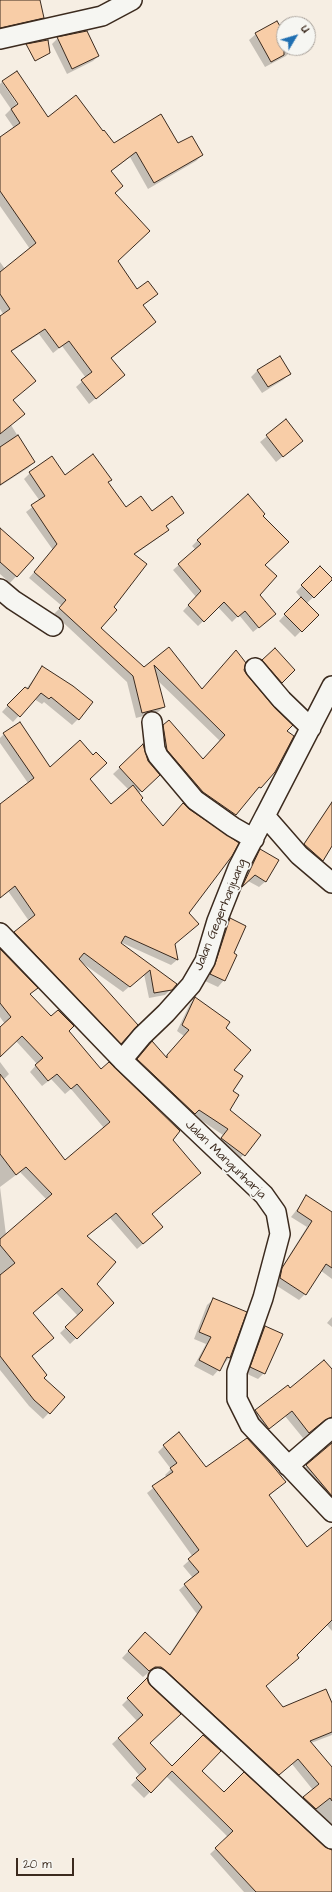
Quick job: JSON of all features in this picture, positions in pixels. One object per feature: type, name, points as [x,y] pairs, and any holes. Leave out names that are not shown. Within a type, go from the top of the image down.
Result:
[{"type":"street","points":[[0,39],[102,16],[132,0]]},
{"type":"street","points":[[0,589],[13,600],[52,626]]},
{"type":"street","points":[[255,668],[282,700],[311,728]]},
{"type":"street","name":"Jalan Gegerhanjuang","points":[[122,1060],[142,1036],[166,1013],[191,985],[205,960],[217,921],[238,868],[332,686]]},
{"type":"street","points":[[152,722],[155,749],[158,756],[195,800],[233,827],[254,839]]},
{"type":"street","points":[[265,816],[299,855],[332,883]]},
{"type":"street","name":"Jalan Mangunharja","points":[[0,933],[122,1060],[264,1195],[276,1212],[280,1234],[263,1298],[237,1372],[237,1399],[250,1425],[332,1512]]},
{"type":"street","points":[[288,1466],[332,1428]]},
{"type":"street","points":[[158,1678],[332,1839]]},
{"type":"building","points":[[0,0],[40,0],[44,18],[0,28]]},
{"type":"building","points":[[276,22],[276,56],[282,56],[271,62],[255,33]]},
{"type":"building","points":[[87,31],[99,56],[72,69],[57,37]]},
{"type":"building","points":[[48,40],[50,53],[35,61],[26,44]]},
{"type":"building","points":[[17,71],[48,117],[76,95],[114,143],[161,114],[178,143],[192,136],[203,155],[154,183],[136,152],[111,171],[123,186],[115,193],[150,231],[118,261],[137,289],[148,281],[158,294],[143,305],[156,322],[111,358],[125,375],[96,399],[81,380],[92,372],[69,341],[59,348],[45,329],[11,351],[36,381],[13,400],[25,414],[0,434],[0,316],[10,309],[0,294],[0,272],[36,243],[0,191],[0,137],[20,123],[11,109],[18,104],[2,81]]},
{"type":"building","points":[[280,356],[291,374],[268,387],[257,370]]},
{"type":"building","points":[[286,419],[303,441],[283,457],[266,435]]},
{"type":"building","points":[[18,435],[35,462],[0,485],[0,447]]},
{"type":"building","points":[[93,454],[112,480],[108,482],[126,507],[141,496],[152,511],[172,496],[184,513],[166,526],[169,530],[134,554],[147,564],[114,607],[117,610],[101,628],[144,667],[169,647],[202,689],[236,650],[246,663],[244,670],[247,675],[274,707],[293,725],[287,731],[294,736],[275,772],[261,788],[259,787],[236,815],[203,792],[167,750],[163,725],[169,720],[203,759],[225,735],[154,665],[165,707],[142,713],[133,676],[59,608],[66,600],[34,572],[57,544],[31,505],[45,496],[29,472],[52,456],[65,475]]},
{"type":"building","points":[[248,494],[265,514],[263,516],[289,542],[265,565],[277,576],[260,595],[276,614],[259,628],[245,611],[238,617],[224,602],[204,622],[188,605],[201,591],[178,564],[201,544],[197,540]]},
{"type":"building","points":[[0,528],[34,558],[17,577],[0,562]]},
{"type":"building","points":[[320,566],[332,578],[332,580],[314,598],[301,585]]},
{"type":"building","points":[[301,597],[319,615],[302,632],[284,614]]},
{"type":"building","points":[[275,648],[295,670],[282,683],[262,660]]},
{"type":"building","points":[[42,666],[73,686],[93,702],[79,720],[51,697],[49,699],[41,693],[20,717],[7,705],[25,687],[28,689]]},
{"type":"building","points":[[20,722],[50,767],[80,740],[93,755],[96,752],[107,763],[90,779],[111,804],[133,785],[143,798],[141,800],[163,826],[183,803],[189,809],[239,843],[232,856],[189,913],[199,924],[175,944],[178,960],[125,936],[121,943],[177,984],[172,990],[154,993],[150,970],[130,987],[84,953],[79,959],[138,1025],[121,1044],[14,932],[35,915],[15,886],[0,898],[0,804],[34,778],[3,733]]},
{"type":"building","points":[[143,744],[148,761],[160,775],[142,792],[119,767]]},
{"type":"building","points":[[332,802],[332,846],[323,861],[304,844]]},
{"type":"building","points":[[260,849],[279,860],[266,882],[255,875],[242,887]]},
{"type":"building","points":[[230,918],[246,926],[234,953],[237,955],[225,981],[210,974],[215,964]]},
{"type":"building","points":[[0,949],[38,988],[30,994],[51,1016],[58,1010],[74,1026],[69,1031],[101,1069],[109,1062],[180,1131],[173,1140],[201,1173],[152,1214],[163,1227],[143,1244],[116,1213],[87,1236],[116,1262],[97,1284],[114,1303],[77,1339],[65,1327],[83,1310],[62,1288],[33,1313],[54,1338],[32,1356],[47,1375],[44,1378],[65,1397],[50,1414],[34,1400],[0,1356],[0,1275],[15,1263],[0,1245],[0,1239],[52,1194],[26,1167],[16,1175],[0,1154],[0,1074],[65,1160],[110,1122],[77,1084],[71,1089],[57,1074],[48,1081],[35,1065],[43,1058],[22,1036],[0,1057],[0,1027],[11,1017],[0,1003]]},
{"type":"building","points":[[195,997],[230,1022],[226,1028],[251,1050],[234,1070],[243,1076],[233,1091],[239,1095],[230,1110],[261,1135],[245,1156],[221,1138],[228,1129],[199,1110],[195,1114],[137,1059],[152,1041],[167,1058],[167,1055],[189,1030],[182,1025]]},
{"type":"building","points":[[306,1195],[332,1212],[332,1268],[326,1264],[306,1295],[280,1278],[282,1268],[312,1221],[297,1211]]},
{"type":"building","points":[[213,1298],[247,1312],[230,1358],[227,1357],[220,1371],[199,1360],[211,1337],[199,1332]]},
{"type":"building","points":[[265,1326],[283,1334],[265,1374],[250,1367]]},
{"type":"building","points":[[324,1360],[332,1369],[332,1417],[325,1420],[309,1433],[292,1411],[269,1429],[255,1410],[288,1385],[290,1388]]},
{"type":"building","points":[[179,1432],[206,1467],[247,1438],[286,1482],[269,1495],[307,1547],[332,1527],[332,1620],[297,1655],[299,1658],[266,1686],[283,1707],[326,1689],[332,1703],[332,1732],[310,1741],[332,1767],[332,1801],[330,1798],[316,1809],[303,1797],[319,1784],[298,1759],[279,1775],[165,1670],[161,1667],[155,1667],[149,1671],[128,1651],[145,1632],[170,1655],[202,1607],[184,1584],[199,1572],[188,1559],[199,1550],[152,1486],[173,1472],[170,1468],[177,1463],[163,1445]]},
{"type":"building","points":[[332,1443],[332,1496],[306,1465]]},
{"type":"building","points":[[147,1678],[151,1686],[181,1714],[150,1743],[172,1766],[203,1735],[221,1751],[202,1771],[224,1792],[244,1772],[325,1847],[332,1850],[332,1892],[256,1892],[215,1848],[233,1831],[172,1771],[151,1793],[136,1778],[146,1769],[118,1738],[143,1715],[127,1698]]}]
